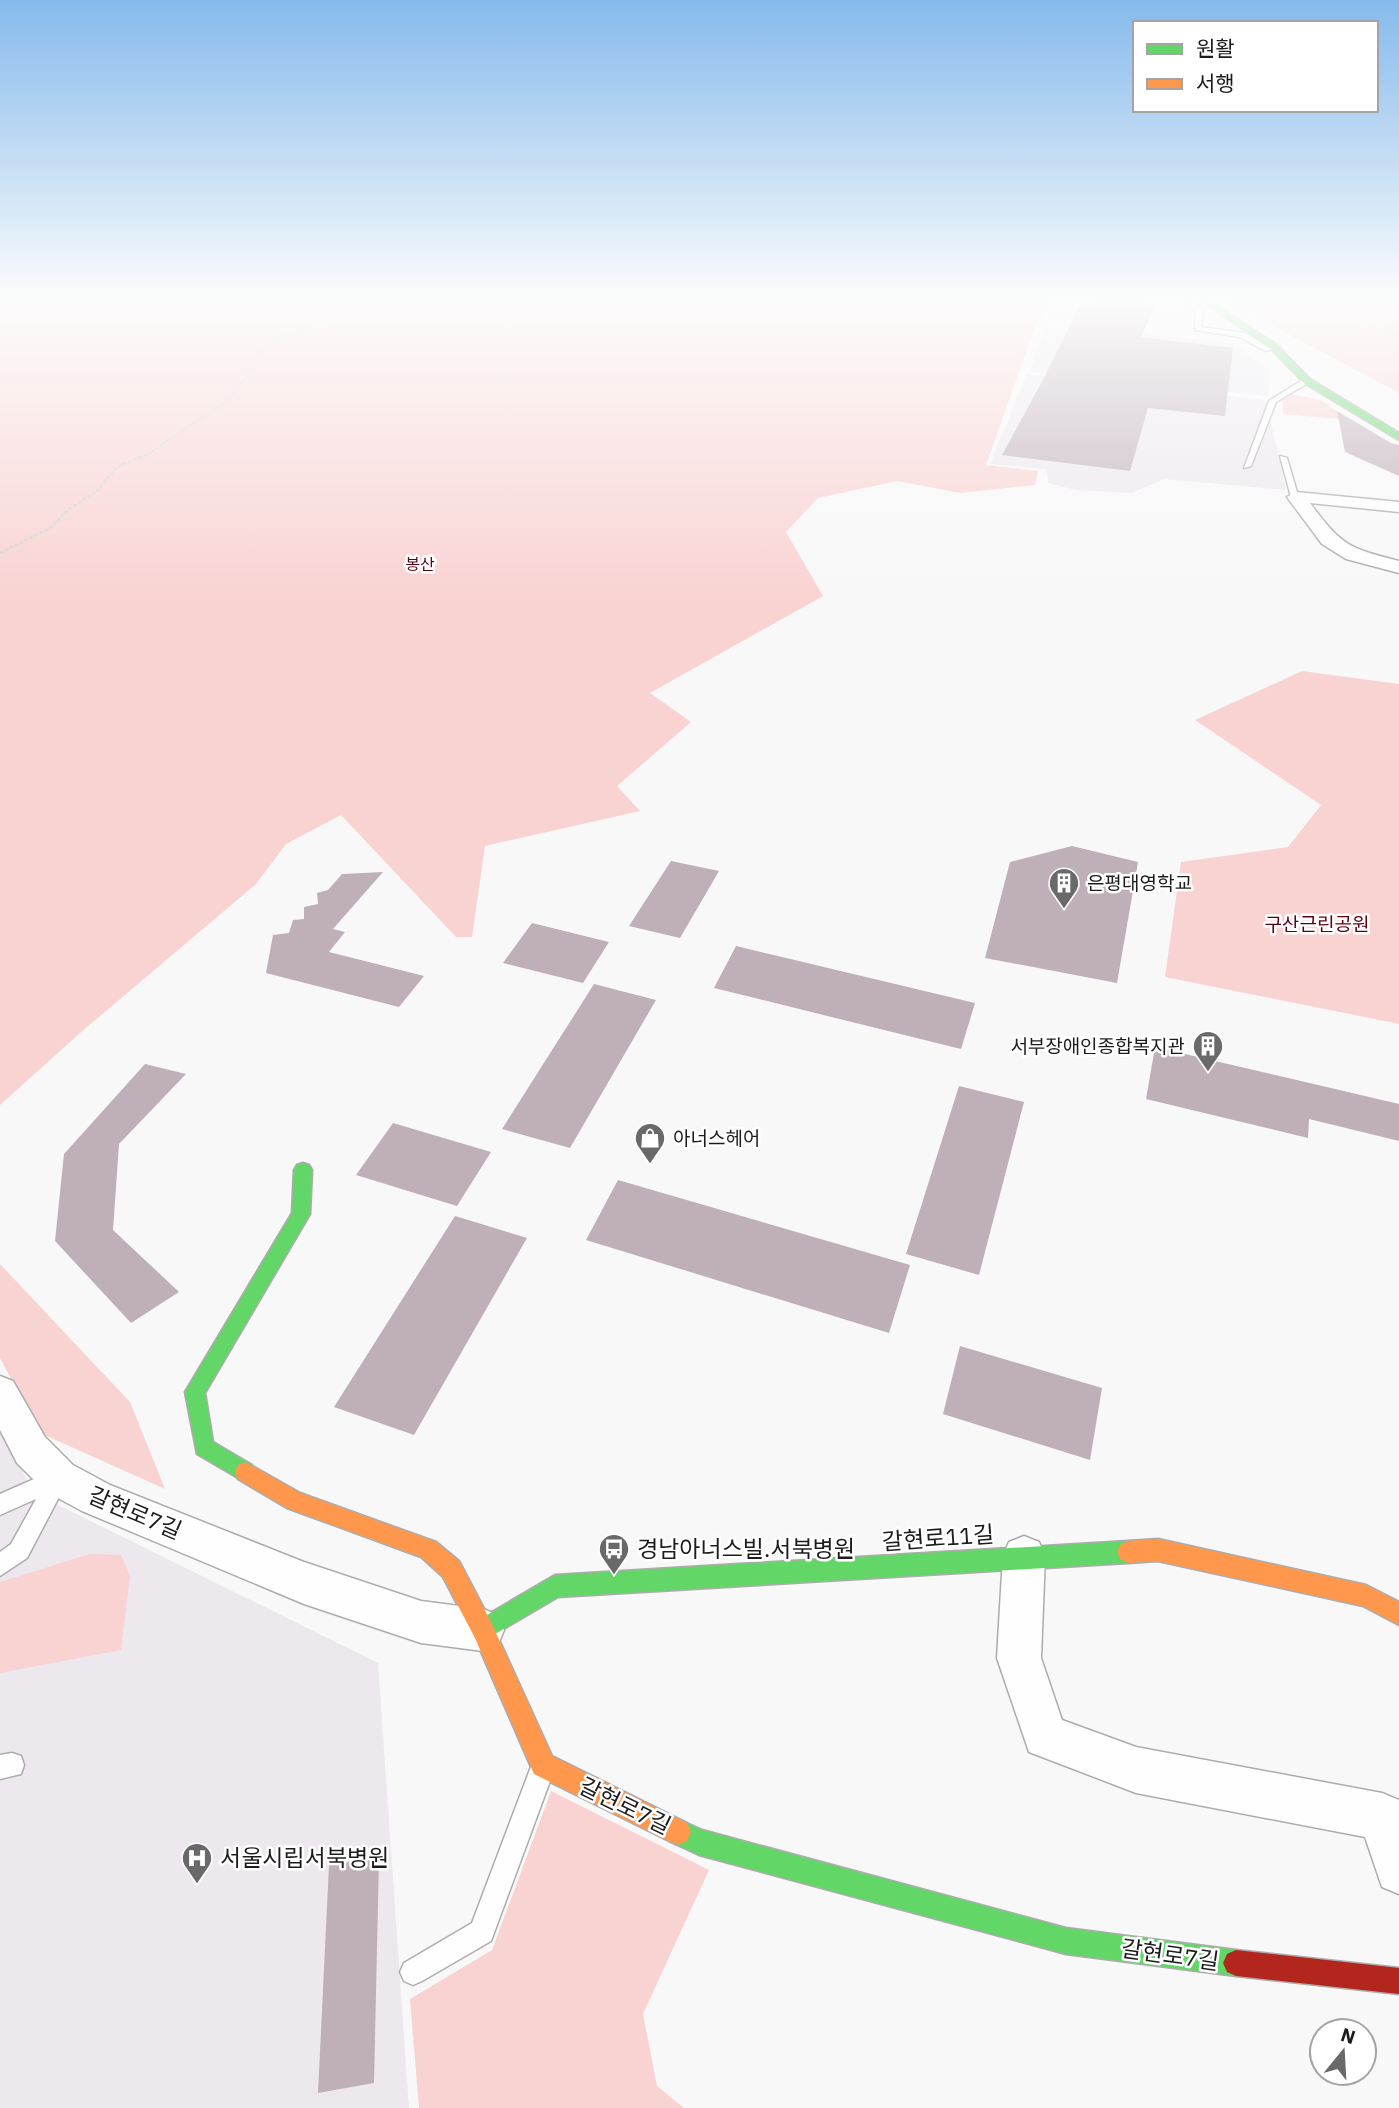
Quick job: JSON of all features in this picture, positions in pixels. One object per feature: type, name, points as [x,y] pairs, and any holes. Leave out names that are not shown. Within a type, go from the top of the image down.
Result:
[{"type":"street","points":[[1337,399],[1399,437]]},
{"type":"street","points":[[1296,497],[1399,508]]},
{"type":"street","points":[[1296,497],[1328,540],[1353,555],[1399,567]]},
{"type":"street","points":[[303,1170],[301,1214],[195,1392],[204,1447],[294,1501],[428,1549],[451,1569],[483,1630],[543,1765]]},
{"type":"street","name":"갈현로7길","points":[[0,1393],[30,1450],[60,1478],[96,1498],[304,1583],[421,1622],[483,1630]]},
{"type":"street","name":"갈현로11길","points":[[483,1630],[555,1586],[1158,1550],[1366,1596],[1399,1614]]},
{"type":"street","points":[[1024,1556],[1019,1658],[1045,1736],[1136,1770],[1382,1817],[1399,1870]]},
{"type":"street","name":"갈현로7길","points":[[543,1765],[699,1842],[1066,1941],[1302,1972],[1399,1981]]},
{"type":"lane","points":[[1247,466],[1276,399]]},
{"type":"lane","points":[[1283,458],[1296,497]]},
{"type":"lane","points":[[0,1505],[60,1478]]},
{"type":"lane","points":[[0,1565],[19,1551],[60,1478]]},
{"type":"lane","points":[[413,1972],[482,1932],[519,1838],[543,1765]]},
{"type":"path","points":[[0,553],[50,528],[68,510],[98,490],[117,467],[139,460],[210,414],[227,399]]},
{"type":"shaded area","points":[[1017,399],[1260,399],[1266,400],[1286,490],[1164,479],[1132,493],[1076,490],[1048,483],[1046,469],[990,464]]},
{"type":"shaded area","name":"서울시립서북병원","points":[[0,1428],[34,1493],[378,1663],[409,2108],[0,2108]]},
{"type":"green space","name":"봉산","points":[[0,399],[1009,399],[986,465],[1038,471],[1035,485],[960,493],[897,481],[818,498],[786,532],[823,596],[650,693],[691,722],[617,786],[640,811],[485,846],[472,937],[456,937],[341,815],[286,844],[256,884],[80,1033],[0,1105]]},
{"type":"green space","points":[[1282,399],[1318,399],[1349,420],[1283,414]]},
{"type":"green space","name":"구산근린공원","points":[[1302,671],[1399,684],[1399,1024],[1165,977],[1181,862],[1288,847],[1321,805],[1195,720]]},
{"type":"green space","points":[[0,1264],[130,1402],[165,1489],[40,1433],[0,1358]]},
{"type":"green space","points":[[90,1554],[121,1555],[130,1576],[121,1650],[0,1673],[0,1582]]},
{"type":"green space","points":[[551,1791],[709,1870],[643,2014],[657,2086],[684,2108],[419,2108],[410,1999],[492,1950]]},
{"type":"building","points":[[1032,399],[1227,399],[1225,416],[1148,408],[1130,471],[1002,455]]},
{"type":"building","points":[[1337,411],[1399,445],[1399,476],[1345,452]]},
{"type":"building","name":"은평대영학교","points":[[1072,846],[1138,862],[1117,983],[985,958],[1010,862]]},
{"type":"building","points":[[671,861],[719,871],[680,938],[629,926]]},
{"type":"building","points":[[383,872],[333,929],[345,932],[329,952],[424,976],[399,1007],[266,973],[273,935],[289,933],[293,920],[304,919],[304,907],[318,904],[317,893],[328,890],[342,874]]},
{"type":"building","points":[[532,923],[609,942],[583,983],[503,963]]},
{"type":"building","points":[[736,946],[975,1003],[961,1049],[714,988]]},
{"type":"building","points":[[594,984],[656,1000],[570,1148],[502,1129]]},
{"type":"building","name":"서부장애인종합복지관","points":[[1155,1047],[1399,1104],[1399,1141],[1309,1119],[1308,1138],[1146,1099]]},
{"type":"building","points":[[145,1064],[186,1074],[119,1144],[113,1230],[179,1292],[131,1323],[55,1241],[64,1154]]},
{"type":"building","points":[[959,1086],[1024,1102],[979,1275],[906,1254]]},
{"type":"building","points":[[393,1123],[491,1152],[457,1206],[356,1175]]},
{"type":"building","points":[[618,1180],[910,1265],[889,1333],[586,1240]]},
{"type":"building","points":[[455,1216],[527,1238],[414,1435],[334,1407]]},
{"type":"building","points":[[960,1346],[1102,1388],[1090,1460],[943,1414]]},
{"type":"building","points":[[379,1858],[374,2083],[318,2093],[329,1865]]},
{"type":"traffic: fast","points":[[1337,399],[1399,437]]},
{"type":"traffic: fast","points":[[245,1472],[204,1447],[195,1392],[301,1214],[303,1170]]},
{"type":"traffic: fast","points":[[483,1630],[555,1586],[1128,1552]]},
{"type":"traffic: fast","points":[[678,1832],[699,1842],[1066,1941],[1236,1963]]},
{"type":"traffic: slow","points":[[245,1472],[294,1501],[428,1549],[451,1569],[483,1630],[543,1765],[678,1832]]},
{"type":"traffic: slow","points":[[1128,1552],[1158,1550],[1366,1596],[1399,1614]]},
{"type":"traffic: jam","points":[[1236,1963],[1399,1981]]},
{"type":"place","name":"은평대영학교","points":[[1064,910]]},
{"type":"place","name":"서부장애인종합복지관","points":[[1208,1073]]},
{"type":"place","name":"아너스헤어","points":[[650,1165]]},
{"type":"place","name":"경남아너스빌.서북병원","points":[[614,1576]]},
{"type":"place","name":"서울시립서북병원","points":[[197,1885]]}]
